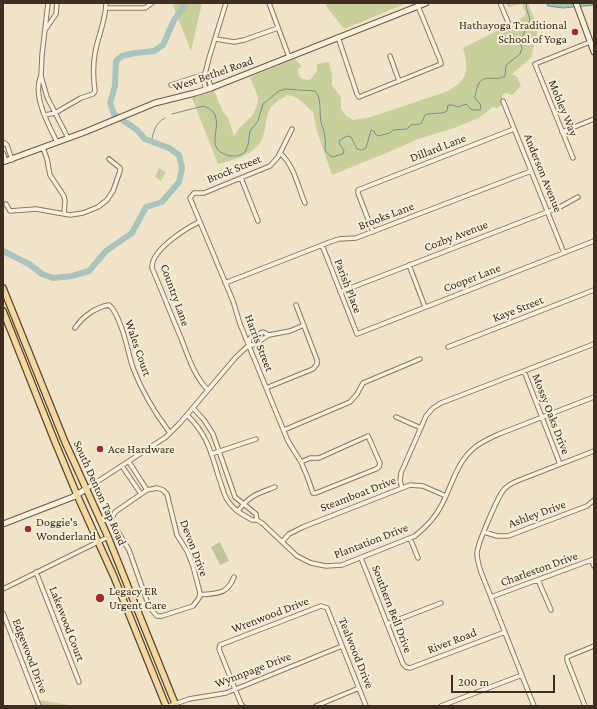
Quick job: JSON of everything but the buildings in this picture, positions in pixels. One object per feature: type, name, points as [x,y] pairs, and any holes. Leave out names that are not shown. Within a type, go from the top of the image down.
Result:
[{"type":"main road","name":"West Bethel Road","points":[[4,163],[155,103],[209,89],[426,3]]},
{"type":"main road","points":[[576,3],[594,52]]},
{"type":"main road","name":"South Denton Tap Road","points":[[3,288],[44,392],[108,537],[138,610],[173,705]]},
{"type":"main road","name":"South Denton Tap Road","points":[[3,311],[77,495],[99,542],[166,706]]},
{"type":"main road","points":[[20,354],[28,351]]},
{"type":"main road","points":[[37,395],[44,392]]},
{"type":"main road","points":[[3,524],[77,495],[86,489]]},
{"type":"main road","points":[[129,614],[138,610]]},
{"type":"street","points":[[48,3],[41,76],[38,82],[37,91],[45,115],[57,142]]},
{"type":"street","points":[[45,31],[56,14],[57,3]]},
{"type":"street","points":[[45,115],[55,113],[81,98],[93,94],[95,91],[95,52],[106,3]]},
{"type":"street","points":[[106,8],[144,8],[152,3]]},
{"type":"street","points":[[209,89],[203,78],[226,3]]},
{"type":"street","points":[[269,3],[289,57]]},
{"type":"street","points":[[500,3],[508,22]]},
{"type":"street","points":[[338,37],[357,94],[359,96],[399,81],[441,64],[418,6]]},
{"type":"street","points":[[216,39],[234,42],[278,28]]},
{"type":"street","name":"Mobley Way","points":[[573,158],[535,64],[590,42]]},
{"type":"street","points":[[390,56],[399,81]]},
{"type":"street","points":[[171,85],[205,74]]},
{"type":"street","points":[[41,76],[48,97],[68,138]]},
{"type":"street","name":"Anderson Avenue","points":[[503,101],[564,253]]},
{"type":"street","points":[[562,132],[594,119]]},
{"type":"street","name":"Brock Street","points":[[190,198],[194,193],[204,193],[270,166],[280,153],[292,129]]},
{"type":"street","name":"Dillard Lane","points":[[373,232],[358,194],[358,190],[514,129]]},
{"type":"street","points":[[3,142],[12,160]]},
{"type":"street","points":[[43,148],[50,175],[64,196],[64,214]]},
{"type":"street","points":[[3,153],[4,163]]},
{"type":"street","points":[[280,153],[290,166],[305,203]]},
{"type":"street","points":[[6,204],[10,210],[36,209],[70,215],[83,213],[98,207],[107,200],[113,191],[120,171],[120,168],[109,159]]},
{"type":"street","name":"Brooks Lane","points":[[225,283],[322,245],[339,240],[356,238],[373,232],[531,171]]},
{"type":"street","points":[[241,178],[258,221]]},
{"type":"street","name":"Cozby Avenue","points":[[340,292],[548,211],[578,197]]},
{"type":"street","name":"Harris Street","points":[[190,198],[233,301],[266,388],[288,440],[301,462],[313,493],[376,469],[379,467],[380,463],[368,436],[319,458],[310,458],[301,462]]},
{"type":"street","name":"Country Lane","points":[[199,222],[178,234],[171,240],[154,259],[152,268],[195,372],[202,384],[208,390]]},
{"type":"street","name":"Cooper Lane","points":[[357,334],[594,241]]},
{"type":"street","name":"Parish Place","points":[[322,245],[357,334]]},
{"type":"street","points":[[409,265],[425,307]]},
{"type":"street","name":"Kaye Street","points":[[448,346],[594,290]]},
{"type":"street","name":"Wales Court","points":[[75,328],[79,322],[89,314],[105,306],[109,305],[112,308],[121,327],[134,368],[144,393],[153,410],[170,433]]},
{"type":"street","points":[[266,388],[316,367],[317,360],[296,305]]},
{"type":"street","points":[[86,489],[162,440],[170,433],[236,357],[249,345],[251,337],[263,332],[269,334],[290,331],[304,325]]},
{"type":"street","points":[[249,345],[254,345],[269,334]]},
{"type":"street","points":[[402,488],[400,481],[401,473],[426,416],[434,408],[441,403],[594,344]]},
{"type":"street","points":[[284,430],[350,402],[357,394],[363,383],[420,359]]},
{"type":"street","name":"Mossy Oaks Drive","points":[[524,371],[560,464]]},
{"type":"street","name":"Plantation Drive","points":[[187,415],[195,422],[202,433],[227,500],[238,511],[252,520],[257,520],[297,556],[305,561],[320,566],[336,566],[415,536],[430,523],[442,505],[464,459],[474,447],[492,437],[594,397]]},
{"type":"street","name":"Plantation Drive","points":[[193,408],[210,428],[234,497],[256,514],[257,520]]},
{"type":"street","points":[[396,417],[421,428]]},
{"type":"street","points":[[211,454],[256,439]]},
{"type":"street","points":[[534,706],[481,572],[477,552],[484,532],[503,491],[507,486],[594,451]]},
{"type":"street","points":[[129,462],[147,490],[115,512],[111,520],[129,550],[147,601],[153,612],[157,616],[162,616],[193,606],[199,596],[225,591],[231,585],[234,577]]},
{"type":"street","points":[[122,466],[141,494]]},
{"type":"street","name":"Steamboat Drive","points":[[282,542],[289,534],[303,527],[402,488],[413,485],[423,486],[446,496]]},
{"type":"street","points":[[238,511],[251,497],[275,487]]},
{"type":"street","name":"Devon Drive","points":[[147,490],[156,488],[163,490],[167,494],[177,535],[187,551],[193,566],[199,596]]},
{"type":"street","name":"Ashley Drive","points":[[484,532],[497,536],[508,536],[587,506],[594,500]]},
{"type":"street","points":[[3,589],[108,537]]},
{"type":"street","points":[[410,538],[418,558]]},
{"type":"street","name":"Southern Bell Drive","points":[[360,558],[403,664],[406,667]]},
{"type":"street","points":[[593,559],[594,566]]},
{"type":"street","name":"Charleston Drive","points":[[491,597],[593,559]]},
{"type":"street","name":"Lakewood Court","points":[[36,572],[79,682]]},
{"type":"street","points":[[538,580],[551,610]]},
{"type":"street","points":[[387,624],[441,603]]},
{"type":"street","name":"Wrenwood Drive","points":[[235,690],[218,649],[220,645],[321,606],[327,608]]},
{"type":"street","name":"Tealwood Drive","points":[[327,608],[366,706]]},
{"type":"street","name":"Edgewood Drive","points":[[3,612],[39,706]]},
{"type":"street","name":"River Road","points":[[406,667],[410,668],[505,632]]},
{"type":"street","name":"Wynnpage Drive","points":[[173,705],[189,699],[218,696],[342,646]]},
{"type":"street","points":[[585,706],[567,657],[594,646]]},
{"type":"street","points":[[441,706],[522,675]]},
{"type":"street","points":[[316,706],[359,688]]},
{"type":"street","points":[[235,690],[243,706]]},
{"type":"green space","points":[[172,3],[202,3],[191,51]]},
{"type":"green space","points":[[326,3],[407,3],[344,29],[326,6]]},
{"type":"green space","points":[[507,3],[528,3],[538,29],[531,58],[512,74],[517,77],[521,86],[512,95],[507,93],[503,94],[501,100],[503,105],[496,108],[493,107],[479,118],[454,128],[418,139],[332,175],[317,131],[313,112],[295,97],[287,95],[271,107],[262,140],[258,146],[239,158],[218,164],[192,98],[214,90],[223,112],[228,118],[234,136],[241,126],[252,116],[257,106],[258,97],[250,77],[295,59],[302,66],[298,69],[299,76],[302,79],[310,80],[317,71],[317,64],[329,62],[332,75],[332,85],[341,97],[341,109],[346,116],[353,120],[371,117],[448,91],[455,87],[464,78],[466,73],[466,62],[463,48],[522,18],[526,14],[522,4],[508,7]]},
{"type":"green space","points":[[159,168],[166,172],[161,181],[155,177]]},
{"type":"green space","points":[[220,542],[229,561],[220,565],[211,547]]},
{"type":"green space","points":[[39,700],[76,706],[42,706]]},
{"type":"water","points":[[548,3],[594,3],[594,5],[563,8],[548,6]]},
{"type":"waterway","points":[[3,251],[29,264],[42,274],[53,278],[72,276],[89,271],[106,251],[132,233],[146,207],[162,202],[179,182],[182,168],[179,155],[169,148],[145,139],[137,130],[114,114],[110,103],[115,86],[116,61],[122,56],[154,51],[163,45],[174,20],[186,3]]},
{"type":"waterway","points":[[172,114],[203,106],[210,109],[215,115],[215,143],[217,148],[220,152],[227,155],[237,156],[245,152],[248,145],[250,131],[258,121],[263,104],[279,91],[285,89],[315,91],[319,97],[321,122],[325,134],[325,150],[332,157],[343,154],[344,151],[339,143],[340,140],[347,136],[351,137],[357,149],[362,150],[366,148],[371,130],[378,136],[390,133],[393,130],[407,129],[411,125],[420,124],[425,115],[447,111],[448,105],[458,107],[466,104],[472,110],[480,110],[481,105],[475,98],[480,81],[486,78],[501,78],[505,76],[506,65],[520,54],[522,48],[520,42],[530,20],[526,6],[527,3]]},
{"type":"waterway","points":[[151,142],[157,125],[165,118]]},
{"type":"place","name":"Hathayoga Traditional School of Yoga","points":[[575,32]]},
{"type":"place","name":"Ace Hardware","points":[[100,449]]},
{"type":"place","name":"Doggie's Wonderland","points":[[28,529]]},
{"type":"place","name":"Legacy ER Urgent Care","points":[[100,598]]}]
